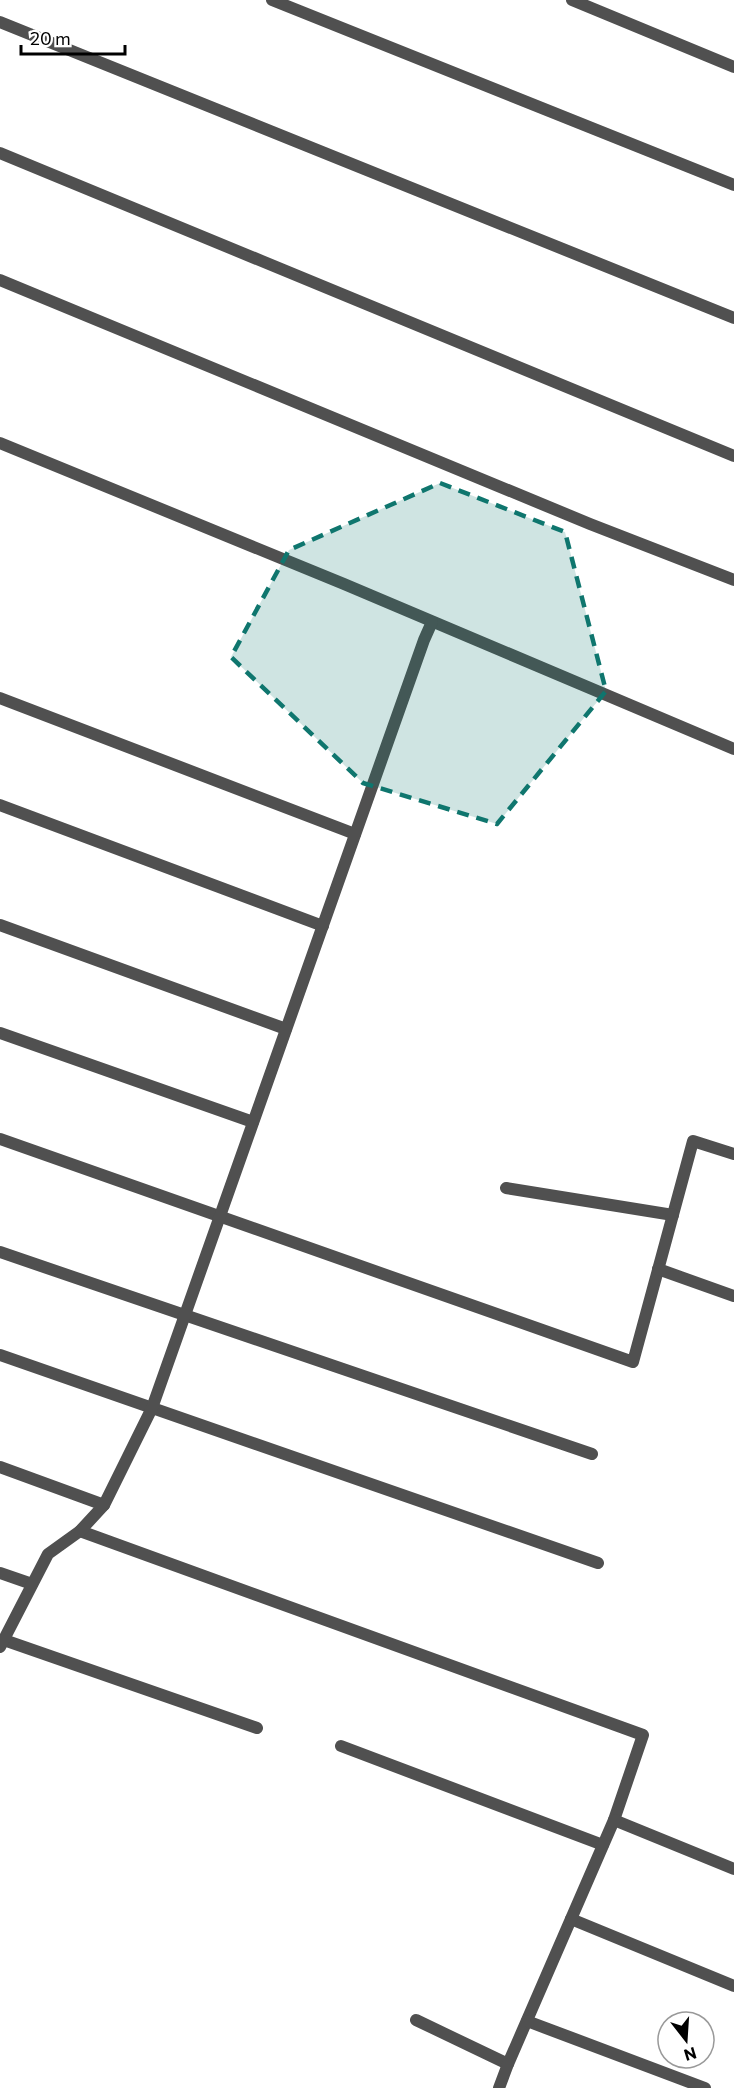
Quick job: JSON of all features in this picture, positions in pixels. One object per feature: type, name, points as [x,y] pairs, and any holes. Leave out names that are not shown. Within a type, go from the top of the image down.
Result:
[{"type":"street","points":[[272,0],[734,184]]},
{"type":"street","points":[[572,0],[734,66]]},
{"type":"street","points":[[0,22],[734,318]]},
{"type":"street","points":[[0,153],[734,456]]},
{"type":"street","points":[[0,280],[590,524],[734,580]]},
{"type":"street","points":[[0,443],[734,748]]},
{"type":"street","points":[[257,1728],[2,1643],[48,1554],[80,1531],[104,1505],[152,1408],[432,622]]},
{"type":"street","points":[[0,698],[355,834]]},
{"type":"street","points":[[0,805],[323,926]]},
{"type":"street","points":[[0,925],[286,1029]]},
{"type":"street","points":[[0,1033],[253,1122]]},
{"type":"street","points":[[0,1139],[633,1362],[693,1141],[734,1155]]},
{"type":"street","points":[[506,1188],[673,1215]]},
{"type":"street","points":[[0,1252],[592,1455]]},
{"type":"street","points":[[658,1269],[734,1296]]},
{"type":"street","points":[[0,1355],[598,1563]]},
{"type":"street","points":[[0,1467],[104,1505]]},
{"type":"street","points":[[80,1531],[643,1735],[614,1820],[499,2088]]},
{"type":"street","points":[[0,1573],[32,1584]]},
{"type":"street","points":[[341,1746],[603,1845]]},
{"type":"street","points":[[614,1820],[734,1869]]},
{"type":"street","points":[[571,1920],[734,1986]]},
{"type":"street","points":[[416,2020],[508,2064]]},
{"type":"street","points":[[527,2021],[705,2088]]},
{"type":"highlighted area","points":[[440,483],[565,532],[606,691],[497,824],[363,783],[231,657],[289,550]]}]
